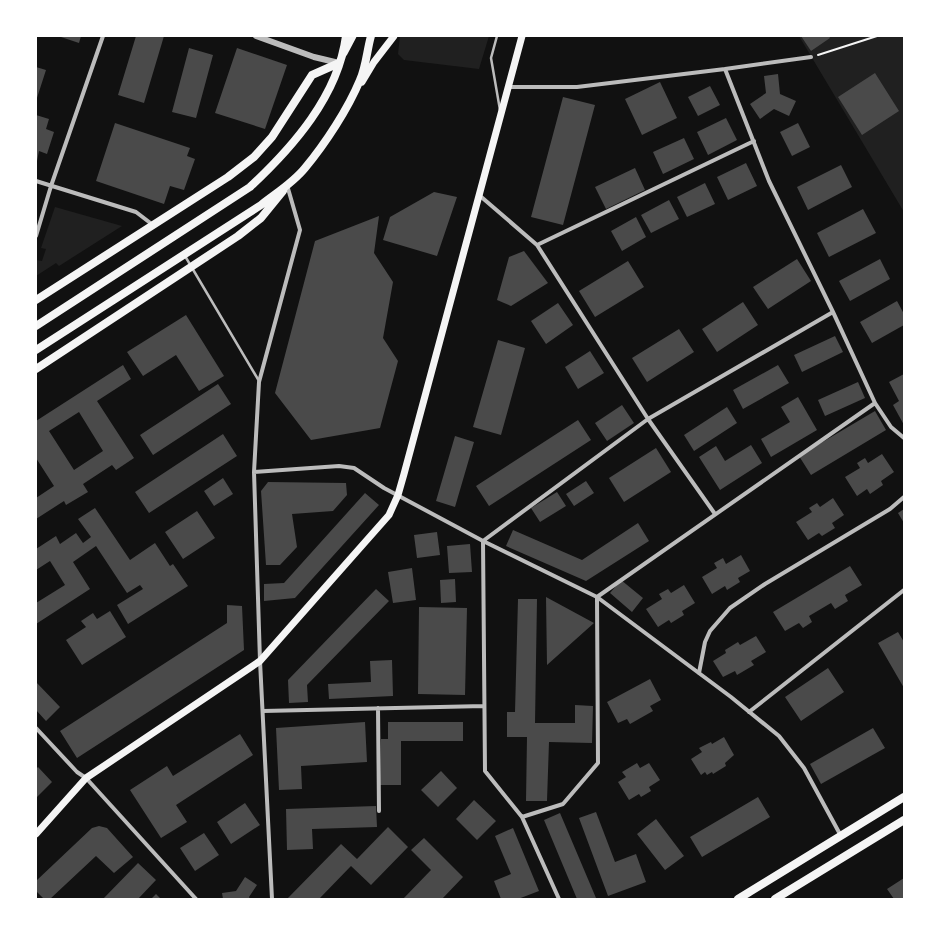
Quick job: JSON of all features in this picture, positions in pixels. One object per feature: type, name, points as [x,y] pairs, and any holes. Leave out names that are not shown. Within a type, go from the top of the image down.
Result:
[{"type":"main road","points":[[339,63],[346,36]]},
{"type":"main road","points":[[36,326],[250,187],[274,165],[305,127],[326,92],[353,36]]},
{"type":"main road","points":[[351,100],[361,79],[371,36]]},
{"type":"main road","points":[[36,369],[192,267],[261,218],[287,185],[305,168],[339,120],[374,62],[394,36]]},
{"type":"main road","points":[[36,834],[86,778],[260,661],[389,515],[398,495],[522,36]]},
{"type":"main road","points":[[36,300],[228,177],[254,157],[281,125],[312,75],[339,63]]},
{"type":"main road","points":[[36,350],[287,185]]},
{"type":"main road","points":[[738,899],[904,797]]},
{"type":"main road","points":[[775,899],[904,820]]},
{"type":"street","points":[[36,236],[51,186],[103,36]]},
{"type":"street","points":[[256,36],[314,57],[339,63]]},
{"type":"street","points":[[508,87],[577,87],[811,57]]},
{"type":"street","points":[[725,69],[769,181],[833,312],[875,403],[891,428],[904,438]]},
{"type":"street","points":[[537,245],[754,141]]},
{"type":"street","points":[[36,181],[136,212],[154,225]]},
{"type":"street","points":[[272,899],[260,661],[254,472],[259,382],[300,230],[287,185]]},
{"type":"street","points":[[478,195],[537,245],[648,419],[715,514]]},
{"type":"street","points":[[483,541],[648,419],[833,312]]},
{"type":"street","points":[[597,597],[875,403]]},
{"type":"street","points":[[254,472],[339,466],[354,468],[384,488],[483,541],[597,597],[779,736],[804,768],[840,836]]},
{"type":"street","points":[[698,673],[705,642],[710,631],[730,608],[765,584],[890,509],[904,497]]},
{"type":"street","points":[[483,541],[485,771],[522,818],[559,899]]},
{"type":"street","points":[[749,712],[904,590]]},
{"type":"street","points":[[522,818],[562,804],[598,763],[597,597]]},
{"type":"street","points":[[263,711],[484,706]]},
{"type":"street","points":[[378,708],[379,811]]},
{"type":"street","points":[[36,728],[77,772],[86,778],[196,899]]},
{"type":"lane","points":[[497,36],[491,58],[500,115]]},
{"type":"lane","points":[[184,254],[259,382]]},
{"type":"path","points":[[811,57],[878,36]]},
{"type":"shaded area","points":[[400,36],[489,36],[479,69],[404,60],[398,54]]},
{"type":"shaded area","points":[[799,36],[904,36],[904,212]]},
{"type":"shaded area","points":[[55,207],[122,226],[59,266],[56,263],[36,276],[36,260],[42,261],[46,249],[41,248]]},
{"type":"building","points":[[58,36],[81,36],[79,43]]},
{"type":"building","points":[[136,36],[164,36],[144,103],[118,95]]},
{"type":"building","points":[[801,36],[829,36],[830,38],[811,51]]},
{"type":"building","points":[[189,48],[213,55],[196,118],[172,112]]},
{"type":"building","points":[[237,48],[287,65],[265,129],[215,113]]},
{"type":"building","points":[[36,67],[46,70],[36,101]]},
{"type":"building","points":[[875,73],[899,111],[862,135],[838,97]]},
{"type":"building","points":[[778,74],[780,94],[796,101],[789,116],[774,109],[760,119],[750,104],[766,93],[764,76]]},
{"type":"building","points":[[660,82],[677,118],[642,135],[625,99]]},
{"type":"building","points":[[710,86],[720,105],[698,116],[688,97]]},
{"type":"building","points":[[563,97],[595,105],[563,225],[531,217]]},
{"type":"building","points":[[36,115],[49,119],[46,129],[54,132],[47,154],[39,151],[37,161]]},
{"type":"building","points":[[726,118],[737,140],[708,155],[697,132]]},
{"type":"building","points":[[115,123],[190,148],[187,156],[195,159],[184,190],[170,186],[164,204],[96,181]]},
{"type":"building","points":[[798,123],[810,147],[792,156],[780,132]]},
{"type":"building","points":[[684,138],[694,159],[663,174],[653,152]]},
{"type":"building","points":[[746,163],[757,186],[728,200],[717,177]]},
{"type":"building","points":[[841,165],[852,187],[808,210],[797,187]]},
{"type":"building","points":[[635,168],[645,190],[606,209],[595,187]]},
{"type":"building","points":[[705,183],[715,204],[687,217],[677,197]]},
{"type":"building","points":[[434,192],[457,197],[437,256],[383,240],[390,217]]},
{"type":"building","points":[[669,200],[679,219],[651,233],[641,215]]},
{"type":"building","points":[[863,209],[876,233],[829,257],[817,233]]},
{"type":"building","points":[[379,216],[374,253],[393,282],[383,338],[398,361],[380,428],[311,440],[275,393],[315,241]]},
{"type":"building","points":[[636,217],[646,237],[622,251],[611,231]]},
{"type":"building","points":[[524,251],[548,283],[511,306],[497,300],[509,257]]},
{"type":"building","points":[[797,259],[811,281],[768,309],[753,287]]},
{"type":"building","points":[[880,259],[890,279],[850,301],[839,281]]},
{"type":"building","points":[[628,261],[644,287],[595,317],[579,291]]},
{"type":"building","points":[[897,301],[904,314],[904,325],[872,343],[860,322]]},
{"type":"building","points":[[743,302],[758,325],[717,352],[702,329]]},
{"type":"building","points":[[558,303],[573,325],[546,344],[531,321]]},
{"type":"building","points":[[186,315],[224,376],[199,391],[176,355],[143,376],[127,352]]},
{"type":"building","points":[[679,329],[694,352],[647,382],[632,358]]},
{"type":"building","points":[[835,336],[843,352],[802,372],[794,355]]},
{"type":"building","points":[[498,340],[525,348],[501,435],[473,427]]},
{"type":"building","points":[[590,351],[604,373],[578,389],[565,367]]},
{"type":"building","points":[[123,365],[131,379],[97,401],[134,458],[116,470],[112,465],[83,484],[88,492],[66,505],[64,501],[36,519],[36,498],[54,486],[36,458],[36,421]],"holes":[[[79,412],[103,451],[74,470],[49,431]]]},
{"type":"building","points":[[778,365],[789,383],[743,409],[733,390]]},
{"type":"building","points":[[904,374],[904,425],[893,405],[899,401],[889,382]]},
{"type":"building","points":[[858,382],[865,398],[825,416],[818,400]]},
{"type":"building","points":[[218,384],[231,404],[153,455],[140,435]]},
{"type":"building","points":[[798,397],[817,430],[771,457],[761,439],[790,422],[781,407]]},
{"type":"building","points":[[622,405],[634,423],[607,441],[595,423]]},
{"type":"building","points":[[727,407],[737,423],[694,451],[684,435]]},
{"type":"building","points":[[875,411],[886,430],[811,475],[799,456]]},
{"type":"building","points":[[578,420],[591,440],[489,506],[476,486]]},
{"type":"building","points":[[223,434],[237,456],[149,513],[135,492]]},
{"type":"building","points":[[455,436],[474,442],[455,507],[436,501]]},
{"type":"building","points":[[751,445],[762,463],[720,490],[699,457],[716,446],[725,461]]},
{"type":"building","points":[[656,448],[671,472],[624,502],[609,478]]},
{"type":"building","points":[[882,454],[894,472],[881,481],[883,485],[870,494],[867,489],[857,496],[845,477],[860,468],[857,463],[865,458],[868,463]]},
{"type":"building","points":[[223,478],[233,494],[214,506],[204,491]]},
{"type":"building","points":[[586,481],[594,493],[574,506],[566,494]]},
{"type":"building","points":[[268,482],[346,483],[347,495],[333,511],[292,514],[297,547],[280,565],[266,565],[261,491]]},
{"type":"building","points":[[557,492],[566,506],[540,522],[531,508]]},
{"type":"building","points":[[365,493],[379,505],[295,598],[264,601],[264,584],[284,583]]},
{"type":"building","points":[[833,498],[844,515],[832,523],[835,528],[822,536],[819,533],[808,540],[796,522],[812,512],[809,508],[817,503],[820,507]]},
{"type":"building","points":[[95,508],[130,560],[155,543],[170,566],[173,564],[188,586],[128,624],[117,605],[143,589],[140,585],[127,593],[96,546],[73,562],[90,589],[36,624],[36,603],[65,585],[50,561],[36,570],[36,549],[56,536],[60,544],[76,533],[83,543],[91,537],[78,519]]},
{"type":"building","points":[[904,509],[904,523],[898,513]]},
{"type":"building","points":[[197,511],[215,538],[183,559],[165,532]]},
{"type":"building","points":[[638,523],[649,541],[586,581],[506,546],[513,530],[582,560]]},
{"type":"building","points":[[437,532],[440,555],[417,558],[414,535]]},
{"type":"building","points":[[470,544],[472,572],[449,573],[447,546]]},
{"type":"building","points":[[741,555],[750,571],[738,578],[740,582],[727,590],[725,586],[712,594],[702,577],[717,568],[714,563],[723,558],[726,564]]},
{"type":"building","points":[[850,566],[862,585],[845,595],[848,601],[835,609],[831,603],[809,616],[812,622],[803,628],[799,623],[785,631],[773,612]]},
{"type":"building","points":[[412,568],[416,600],[393,603],[388,572]]},
{"type":"building","points":[[455,579],[456,602],[441,603],[440,580]]},
{"type":"building","points":[[621,580],[643,598],[632,612],[610,593]]},
{"type":"building","points":[[684,585],[695,603],[682,611],[684,615],[671,623],[669,620],[658,627],[646,609],[662,599],[659,594],[668,589],[671,593]]},
{"type":"building","points":[[376,589],[389,601],[307,685],[308,702],[289,703],[288,680]]},
{"type":"building","points":[[546,597],[594,623],[547,665]]},
{"type":"building","points":[[518,599],[537,599],[535,723],[575,723],[575,705],[593,706],[592,743],[549,742],[547,801],[526,801],[527,737],[507,737],[507,712],[515,712]]},
{"type":"building","points":[[227,605],[242,606],[244,650],[77,758],[60,731],[227,623]]},
{"type":"building","points":[[419,607],[467,608],[465,695],[418,694]]},
{"type":"building","points":[[110,611],[126,637],[82,665],[66,640],[86,627],[81,621],[93,613],[97,619]]},
{"type":"building","points":[[898,632],[904,642],[904,688],[878,643]]},
{"type":"building","points":[[756,636],[766,652],[751,661],[754,665],[737,675],[735,671],[723,677],[713,661],[726,653],[725,650],[738,642],[740,645]]},
{"type":"building","points":[[392,660],[393,696],[329,699],[328,684],[371,682],[370,661]]},
{"type":"building","points":[[828,668],[844,692],[801,721],[785,697]]},
{"type":"building","points":[[650,679],[661,700],[650,706],[653,711],[630,724],[627,719],[618,723],[607,702]]},
{"type":"building","points":[[36,682],[60,707],[46,721],[36,710]]},
{"type":"building","points":[[365,722],[367,762],[301,766],[302,789],[279,790],[276,728]]},
{"type":"building","points":[[388,722],[463,722],[463,741],[401,741],[401,785],[380,785],[381,739],[388,739]]},
{"type":"building","points":[[873,728],[885,748],[821,784],[810,764]]},
{"type":"building","points":[[240,734],[253,755],[176,805],[187,822],[161,838],[130,790],[167,766],[173,776]]},
{"type":"building","points":[[724,737],[734,755],[725,763],[726,766],[713,774],[712,772],[707,775],[705,772],[701,775],[691,759],[702,752],[699,748],[711,742],[712,744]]},
{"type":"building","points":[[637,763],[640,768],[649,763],[660,780],[649,787],[651,791],[641,797],[639,794],[629,800],[618,782],[626,777],[622,772]]},
{"type":"building","points":[[38,767],[52,782],[36,798],[36,769]]},
{"type":"building","points":[[441,771],[457,788],[438,807],[421,790]]},
{"type":"building","points":[[758,797],[770,817],[702,857],[690,837]]},
{"type":"building","points":[[474,800],[496,821],[477,840],[456,819]]},
{"type":"building","points":[[245,803],[260,825],[231,844],[217,822]]},
{"type":"building","points":[[376,806],[377,827],[312,829],[313,849],[287,850],[286,809]]},
{"type":"building","points":[[596,812],[615,862],[636,854],[646,882],[608,896],[579,818]]},
{"type":"building","points":[[560,813],[596,898],[594,899],[577,899],[544,820]]},
{"type":"building","points":[[656,819],[684,856],[665,870],[637,834]]},
{"type":"building","points":[[99,826],[107,828],[133,857],[114,873],[96,856],[50,899],[44,899],[36,891],[36,881],[92,828]]},
{"type":"building","points":[[388,827],[408,847],[371,885],[351,866],[319,899],[287,899],[341,844],[357,859]]},
{"type":"building","points":[[513,828],[539,891],[518,899],[501,899],[494,881],[511,874],[495,836]]},
{"type":"building","points":[[204,833],[219,855],[195,871],[180,848]]},
{"type":"building","points":[[424,838],[463,877],[442,899],[403,899],[431,870],[411,850]]},
{"type":"building","points":[[138,863],[156,880],[138,899],[103,899]]},
{"type":"building","points":[[245,877],[257,885],[249,897],[250,899],[223,899],[222,893],[236,891]]},
{"type":"building","points":[[904,878],[904,899],[894,899],[887,889]]},
{"type":"building","points":[[156,894],[161,899],[151,899]]}]
